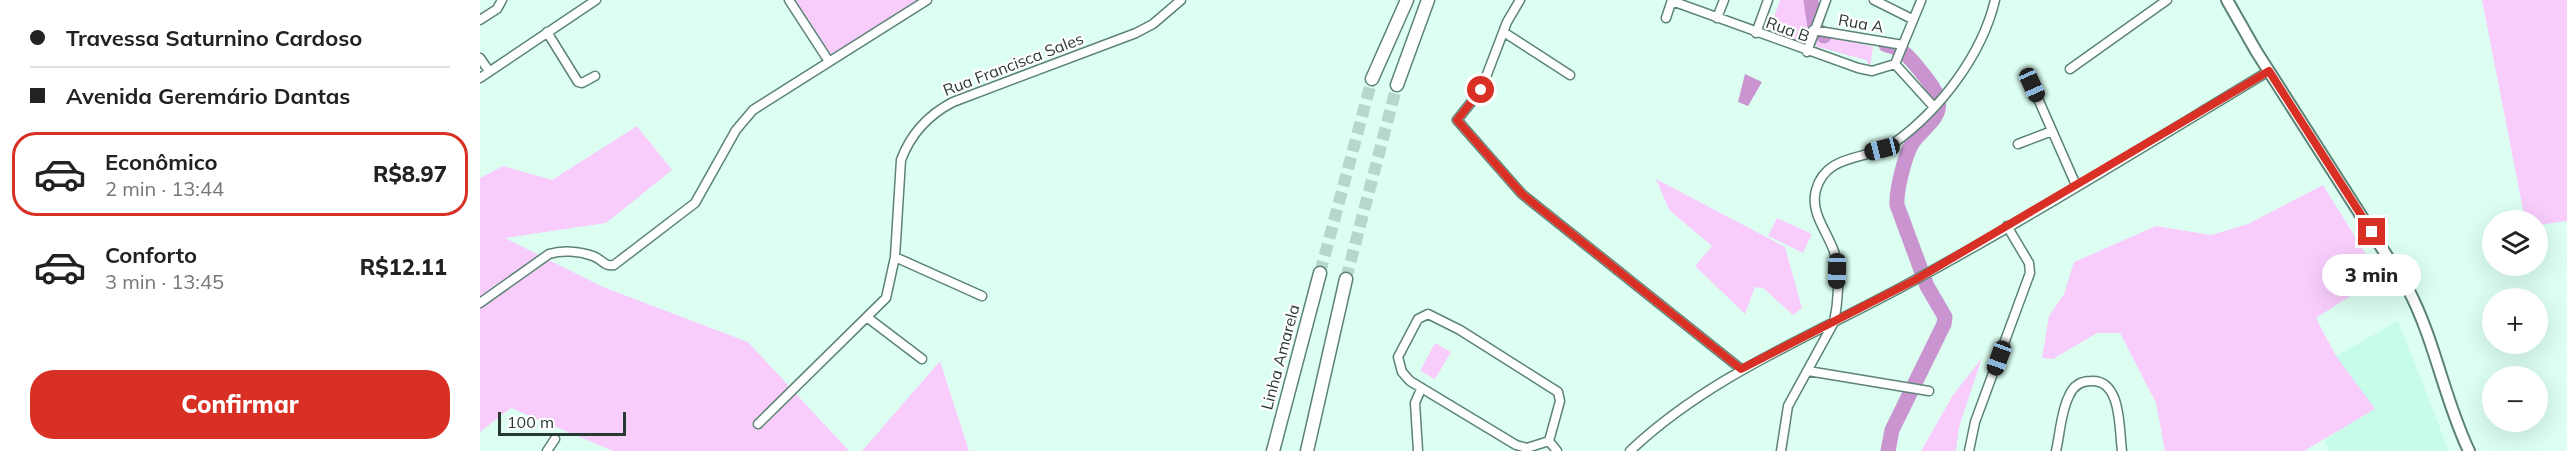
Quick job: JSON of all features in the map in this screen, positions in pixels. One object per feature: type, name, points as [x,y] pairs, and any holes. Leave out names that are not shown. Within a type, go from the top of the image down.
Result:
[{"type":"highway","points":[[1372,79],[1407,0]]},
{"type":"highway","points":[[1397,85],[1428,0]]},
{"type":"highway","name":"Linha Amarela","points":[[1273,451],[1320,273]]},
{"type":"highway","points":[[1307,451],[1347,279]]},
{"type":"main road","points":[[2227,0],[2269,71],[2416,304],[2457,424],[2469,451]]},
{"type":"street","points":[[480,20],[496,9],[502,0]]},
{"type":"street","points":[[480,78],[596,0]]},
{"type":"street","points":[[789,0],[828,60]]},
{"type":"street","points":[[480,303],[549,254],[556,252],[587,255],[605,265],[614,266],[695,203],[736,130],[753,110],[828,60],[927,0]]},
{"type":"street","name":"Rua Francisca Sales","points":[[758,424],[886,298],[895,257],[901,160],[907,145],[927,119],[953,102],[1136,33],[1153,24],[1181,0]]},
{"type":"street","points":[[1520,0],[1507,22],[1505,33],[1481,90],[1457,120],[1522,194],[1741,369]]},
{"type":"street","points":[[1717,18],[1724,0]]},
{"type":"street","points":[[1756,33],[1767,0]]},
{"type":"street","points":[[1807,52],[1826,0]]},
{"type":"street","points":[[1874,0],[1912,19]]},
{"type":"street","points":[[1780,451],[1788,406],[1834,322],[1837,260],[1815,206],[1816,189],[1825,174],[1836,164],[1893,143],[1949,91],[1973,57],[1994,4],[2004,0]]},
{"type":"street","points":[[2070,69],[2167,0]]},
{"type":"street","points":[[1666,18],[1672,1]]},
{"type":"street","name":"Rua B","points":[[1672,1],[1807,52],[1872,71],[1896,61]]},
{"type":"street","points":[[1921,1],[1896,61],[1933,106]]},
{"type":"street","name":"Rua A","points":[[1814,30],[1902,47]]},
{"type":"street","points":[[547,32],[578,82],[582,83],[595,76]]},
{"type":"street","points":[[1505,33],[1570,75]]},
{"type":"street","points":[[480,58],[489,71]]},
{"type":"street","points":[[1630,451],[1652,430],[1741,369],[1931,271],[2269,71]]},
{"type":"street","points":[[2032,85],[2076,185]]},
{"type":"street","points":[[2018,144],[2052,131]]},
{"type":"street","points":[[1969,451],[1975,422],[2030,273],[2029,263],[2007,226]]},
{"type":"street","points":[[895,257],[982,296]]},
{"type":"street","points":[[1428,314],[1460,330],[1558,392],[1560,401],[1549,441],[1527,447],[1516,445],[1421,389],[1402,372],[1398,357],[1418,319],[1428,314]]},
{"type":"street","points":[[868,318],[922,359]]},
{"type":"street","points":[[1808,371],[1929,391]]},
{"type":"street","points":[[2056,451],[2068,397],[2074,387],[2083,381],[2094,380],[2104,384],[2112,392],[2122,451]]},
{"type":"street","points":[[1418,451],[1414,403],[1421,389]]},
{"type":"street","points":[[547,451],[555,439]]},
{"type":"street","points":[[1549,441],[1557,451]]},
{"type":"shaded area","points":[[792,0],[924,0],[830,59]]},
{"type":"shaded area","points":[[1780,0],[1813,0],[1818,33],[1873,47],[1870,68],[1866,60],[1771,34],[1770,28]]},
{"type":"shaded area","points":[[2482,0],[2567,0],[2567,221],[2548,224],[2548,210],[2523,210]]},
{"type":"shaded area","points":[[1745,74],[1762,82],[1748,106],[1738,102]]},
{"type":"shaded area","points":[[637,126],[672,170],[606,223],[505,238],[603,287],[748,342],[849,451],[613,451],[511,408],[480,432],[480,178],[503,166],[552,180]]},
{"type":"shaded area","points":[[1656,179],[1785,247],[1802,308],[1793,315],[1763,288],[1755,287],[1745,314],[1695,266],[1712,246],[1669,210]]},
{"type":"shaded area","points":[[2323,185],[2380,277],[2316,318],[2336,356],[2375,409],[2304,451],[2165,451],[2156,403],[2120,333],[2097,333],[2053,359],[2042,358],[2049,316],[2064,294],[2074,262],[2156,226],[2211,235],[2248,224]]},
{"type":"shaded area","points":[[1777,218],[1812,234],[1803,253],[1768,236]]},
{"type":"shaded area","points":[[2398,321],[2449,451],[2330,451],[2324,440],[2374,409],[2336,356]]},
{"type":"shaded area","points":[[1435,343],[1451,352],[1435,379],[1420,371]]},
{"type":"shaded area","points":[[1982,358],[1959,427],[1956,451],[1921,451],[1953,395]]},
{"type":"shaded area","points":[[940,361],[969,451],[862,451]]},
{"type":"waterway","points":[[1811,0],[1815,27],[1824,36]]},
{"type":"waterway","points":[[1886,45],[1901,51],[1912,61],[1933,87],[1938,100],[1937,114],[1913,142],[1907,155],[1897,205],[1927,286],[1945,317],[1944,324],[1892,430],[1888,451]]},
{"type":"tunnel","points":[[1320,273],[1372,79]]},
{"type":"tunnel","points":[[1346,279],[1397,85]]},
{"type":"route","points":[[1481,90],[1457,120],[1522,194],[1741,369],[1855,313],[1915,280],[2269,71],[2372,232]]}]
